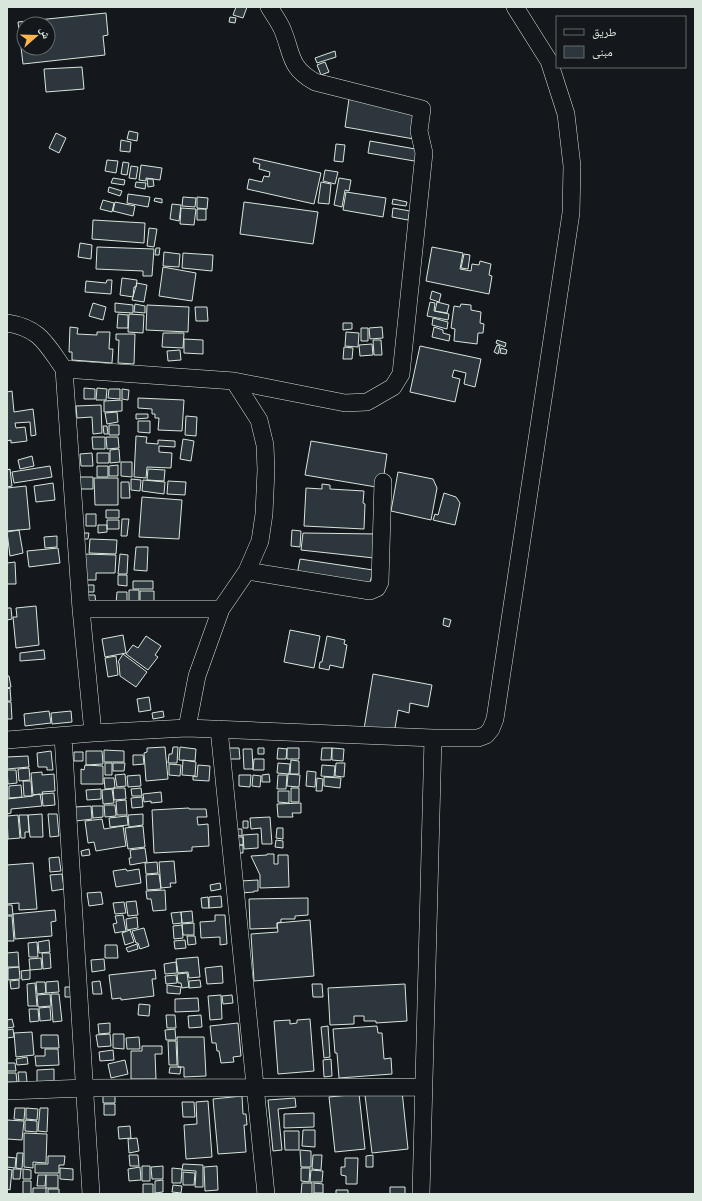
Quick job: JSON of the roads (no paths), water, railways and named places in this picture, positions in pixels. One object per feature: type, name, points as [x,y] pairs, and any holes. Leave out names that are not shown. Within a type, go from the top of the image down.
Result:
[{"type":"street","points":[[64,369],[234,382],[345,403],[367,402],[393,387],[401,374],[424,153],[419,131],[422,108],[315,82],[304,76],[292,62],[283,31],[269,7]]},
{"type":"street","points":[[7,740],[63,736],[93,732],[186,728],[433,738],[478,738],[486,735],[492,729],[495,719],[571,213],[572,166],[566,114],[549,61],[515,7]]},
{"type":"street","points":[[7,324],[27,328],[42,338],[64,369],[93,732]]},
{"type":"street","points":[[186,728],[197,676],[221,609],[247,571],[260,540],[264,514],[266,470],[265,445],[259,420],[234,382]]},
{"type":"street","points":[[247,571],[370,591],[377,588],[380,582],[383,482]]},
{"type":"street","points":[[82,609],[221,609]]},
{"type":"street","points":[[219,729],[266,1194]]},
{"type":"street","points":[[63,736],[86,1088],[91,1194]]},
{"type":"street","points":[[421,1194],[433,738]]},
{"type":"street","points":[[7,1091],[86,1088],[424,1087]]}]
